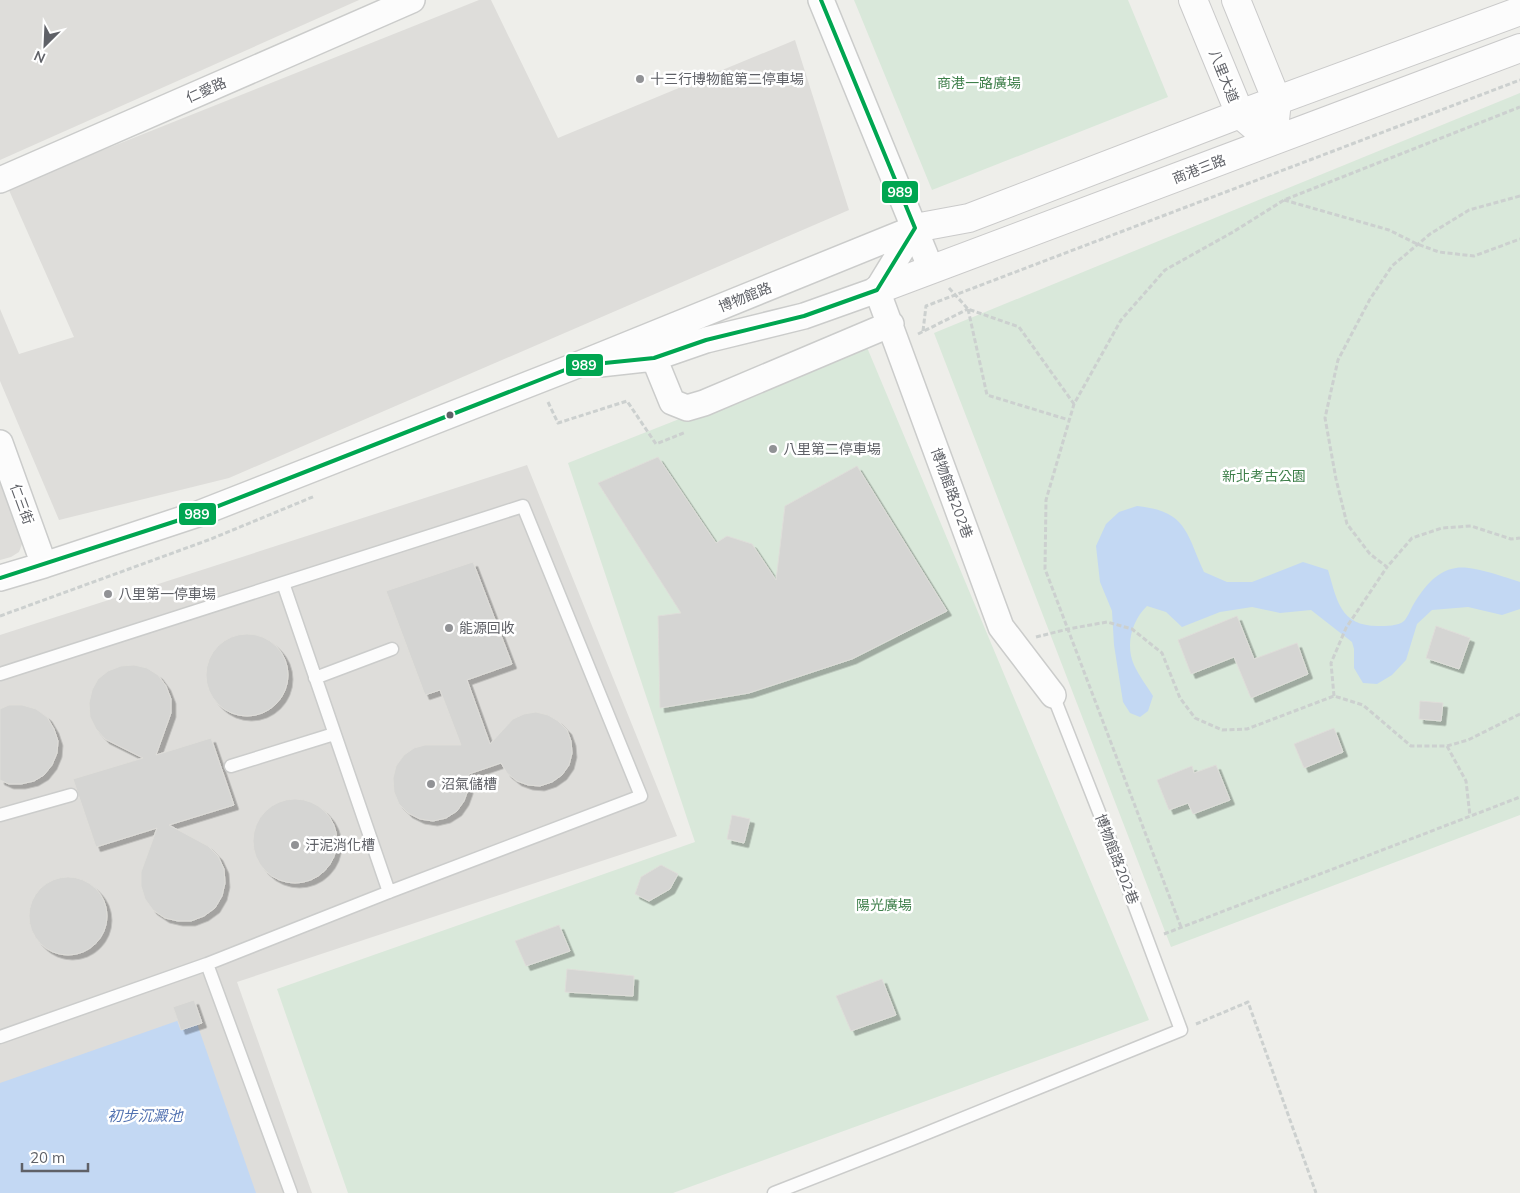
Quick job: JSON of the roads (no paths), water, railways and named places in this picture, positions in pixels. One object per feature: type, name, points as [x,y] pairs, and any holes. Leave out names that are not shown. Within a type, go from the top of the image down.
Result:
[{"type":"street","name":"仁愛路","points":[[0,180],[412,0]]},
{"type":"street","points":[[821,0],[931,269]]},
{"type":"street","name":"八里大道","points":[[1193,0],[1240,114],[1272,141]]},
{"type":"street","points":[[1236,0],[1278,101],[1272,141]]},
{"type":"street","points":[[878,290],[915,228],[969,218],[1240,114],[1520,11]]},
{"type":"street","name":"商港三路","points":[[878,290],[1520,48]]},
{"type":"street","name":"博物館路","points":[[0,578],[198,514],[575,366],[915,228]]},
{"type":"street","name":"博物館路","points":[[575,366],[654,358],[706,340],[804,316],[878,290]]},
{"type":"street","name":"博物館路202巷","points":[[878,290],[1001,627],[1053,695]]},
{"type":"street","points":[[654,358],[672,402],[687,408],[704,403],[891,324]]},
{"type":"street","name":"仁三街","points":[[0,443],[44,565]]},
{"type":"lane","points":[[0,674],[522,506],[641,796],[389,892],[208,964],[0,1037]]},
{"type":"lane","points":[[283,583],[389,892]]},
{"type":"lane","points":[[315,678],[392,649]]},
{"type":"lane","name":"博物館路202巷","points":[[774,1193],[1182,1030],[1053,695]]},
{"type":"lane","points":[[232,766],[334,734]]},
{"type":"lane","points":[[0,815],[71,795]]},
{"type":"lane","points":[[208,964],[291,1193]]},
{"type":"water","points":[[1137,506],[1166,513],[1175,519],[1188,535],[1204,572],[1227,582],[1252,582],[1303,562],[1328,570],[1342,609],[1355,621],[1365,625],[1388,626],[1401,623],[1405,620],[1425,588],[1435,577],[1456,568],[1470,568],[1520,582],[1520,609],[1502,615],[1468,607],[1432,610],[1417,624],[1406,660],[1392,675],[1377,684],[1363,683],[1354,668],[1352,642],[1311,610],[1280,613],[1252,607],[1220,612],[1182,627],[1166,612],[1147,606],[1137,618],[1130,641],[1131,657],[1134,665],[1153,696],[1148,711],[1140,717],[1130,713],[1123,702],[1114,645],[1112,611],[1100,582],[1096,546],[1106,524],[1119,512]]},
{"type":"water","name":"初步沉澱池","points":[[194,1015],[256,1193],[0,1193],[0,1083]]},
{"type":"place","name":"十三行博物館第二停車場","points":[[640,79]]},
{"type":"place","name":"八里第二停車場","points":[[773,449]]},
{"type":"place","name":"八里第一停車場","points":[[108,594]]},
{"type":"place","name":"能源回收","points":[[449,628]]},
{"type":"place","name":"沼氣儲槽","points":[[431,784]]},
{"type":"place","name":"汙泥消化槽","points":[[295,845]]},
{"type":"park label","name":"商港一路廣場","points":[[979,83]]},
{"type":"park label","name":"新北考古公園","points":[[1264,476]]},
{"type":"park label","name":"陽光廣場","points":[[884,905]]}]
